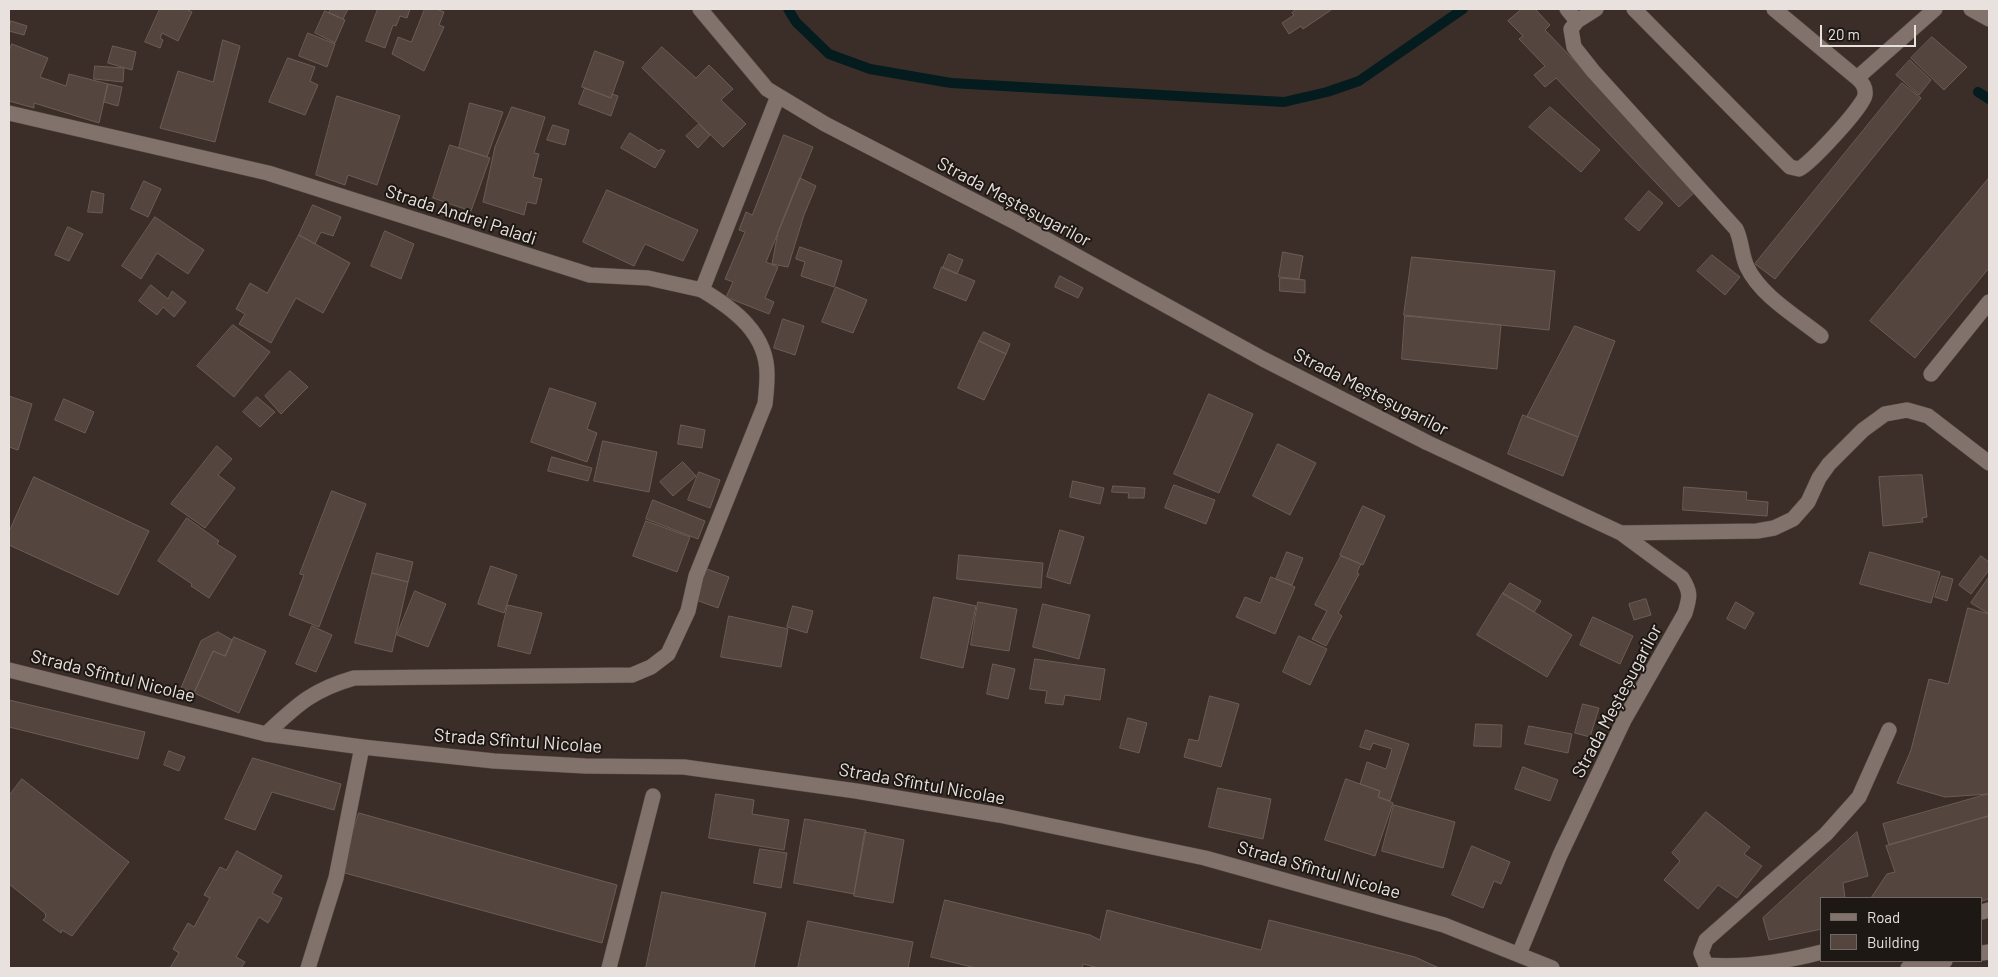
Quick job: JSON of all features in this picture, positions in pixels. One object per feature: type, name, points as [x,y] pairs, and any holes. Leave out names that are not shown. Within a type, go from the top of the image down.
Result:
[{"type":"street","name":"Strada Meșteșugarilor","points":[[700,9],[767,88],[825,124],[1015,222],[1272,363],[1428,443],[1621,533],[1682,578],[1689,589],[1686,613],[1624,720],[1560,854],[1518,954]]},
{"type":"street","points":[[1596,9],[1572,15],[1571,29],[1574,47],[1593,71],[1736,229],[1747,268],[1765,292],[1820,336]]},
{"type":"street","points":[[1634,9],[1795,170],[1810,161],[1858,108],[1865,95],[1865,88],[1857,78],[1774,9]]},
{"type":"street","points":[[1857,78],[1934,9]]},
{"type":"street","points":[[1971,9],[1989,19]]},
{"type":"street","points":[[266,734],[301,702],[329,685],[354,678],[632,675],[651,667],[668,654],[688,611],[696,576],[765,404],[766,363],[757,338],[739,314],[702,290],[778,96]]},
{"type":"street","name":"Strada Andrei Paladi","points":[[9,113],[268,173],[590,275],[648,278],[702,290]]},
{"type":"street","points":[[1931,374],[1989,302]]},
{"type":"street","points":[[1621,533],[1757,531],[1774,528],[1793,519],[1808,502],[1819,478],[1829,464],[1863,430],[1885,414],[1907,410],[1928,416],[1989,463]]},
{"type":"street","name":"Strada Sfîntul Nicolae","points":[[9,670],[266,734],[362,747],[494,761],[585,766],[684,767],[856,791],[999,815],[1206,858],[1444,925],[1552,968]]},
{"type":"street","points":[[1820,953],[1794,960],[1728,967],[1706,965],[1701,953],[1706,940],[1826,834],[1858,798],[1889,730]]},
{"type":"street","points":[[308,968],[336,878],[362,747]]},
{"type":"street","points":[[609,968],[653,796]]},
{"type":"street","points":[[1908,968],[1941,962]]},
{"type":"building","points":[[160,9],[186,9],[192,12],[178,41],[162,33],[160,38],[163,40],[160,48],[145,42]]},
{"type":"building","points":[[331,9],[348,9],[343,19],[329,13]]},
{"type":"building","points":[[378,9],[410,9],[407,18],[400,16],[396,26],[393,25],[385,48],[366,41]]},
{"type":"building","points":[[425,9],[436,9],[444,12],[439,25],[444,27],[424,71],[392,54],[398,37],[411,42]]},
{"type":"building","points":[[1297,9],[1331,10],[1303,29],[1301,26],[1289,34],[1282,23],[1294,15],[1292,13]]},
{"type":"building","points":[[1522,9],[1535,9],[1550,25],[1545,30],[1698,189],[1679,207],[1556,78],[1545,87],[1534,75],[1545,66],[1519,39],[1523,36],[1508,21]]},
{"type":"building","points":[[325,11],[345,20],[335,43],[315,33]]},
{"type":"building","points":[[11,21],[27,26],[24,35],[9,31]]},
{"type":"building","points":[[308,33],[335,44],[327,67],[299,56]]},
{"type":"building","points":[[1932,37],[1967,67],[1944,90],[1911,58]]},
{"type":"building","points":[[223,40],[240,46],[215,142],[160,128],[178,71],[213,82]]},
{"type":"building","points":[[12,44],[48,58],[40,77],[66,86],[69,74],[108,84],[99,123],[34,103],[34,108],[9,101],[9,52]]},
{"type":"building","points":[[113,46],[136,52],[132,70],[108,63]]},
{"type":"building","points":[[662,47],[696,78],[709,65],[733,89],[721,100],[746,124],[723,147],[642,68]]},
{"type":"building","points":[[595,51],[624,62],[611,98],[582,87]]},
{"type":"building","points":[[288,58],[315,67],[310,81],[318,85],[305,115],[269,102]]},
{"type":"building","points":[[1910,60],[1931,80],[1919,95],[1896,75]]},
{"type":"building","points":[[95,66],[124,68],[123,82],[94,79]]},
{"type":"building","points":[[1902,83],[1921,98],[1775,279],[1755,264]]},
{"type":"building","points":[[108,84],[122,87],[118,106],[104,102]]},
{"type":"building","points":[[585,88],[611,98],[612,94],[618,96],[611,116],[579,104]]},
{"type":"building","points":[[337,96],[400,116],[377,185],[348,175],[345,185],[316,175]]},
{"type":"building","points":[[470,103],[503,112],[487,157],[459,148]]},
{"type":"building","points":[[512,107],[545,117],[534,153],[539,154],[533,177],[542,179],[536,204],[527,202],[524,215],[483,202],[495,147]]},
{"type":"building","points":[[1550,107],[1600,150],[1581,172],[1529,127]]},
{"type":"building","points":[[699,124],[710,135],[698,148],[686,136]]},
{"type":"building","points":[[553,125],[569,130],[565,145],[547,140]]},
{"type":"building","points":[[630,133],[659,151],[661,149],[665,151],[655,168],[621,148]]},
{"type":"building","points":[[784,135],[813,147],[766,262],[778,267],[765,298],[774,302],[769,314],[726,297],[733,282],[725,279],[745,232],[739,230],[746,212],[752,215]]},
{"type":"building","points":[[450,145],[490,158],[471,211],[433,198]]},
{"type":"building","points":[[800,178],[816,186],[804,215],[788,267],[772,264],[778,232]]},
{"type":"building","points":[[1989,178],[1989,268],[1915,358],[1870,321]]},
{"type":"building","points":[[144,181],[161,189],[148,217],[131,209]]},
{"type":"building","points":[[607,190],[698,230],[683,261],[645,244],[634,266],[583,242]]},
{"type":"building","points":[[92,191],[104,194],[102,213],[88,212]]},
{"type":"building","points":[[1649,191],[1663,203],[1639,231],[1625,219]]},
{"type":"building","points":[[313,205],[341,217],[333,236],[321,232],[315,244],[299,235]]},
{"type":"building","points":[[155,217],[204,250],[188,274],[157,253],[141,279],[122,266]]},
{"type":"building","points":[[68,227],[83,234],[69,261],[55,255]]},
{"type":"building","points":[[385,231],[414,244],[401,279],[371,266]]},
{"type":"building","points":[[299,235],[350,263],[323,313],[296,298],[271,343],[239,324],[245,314],[236,309],[250,283],[267,293]]},
{"type":"building","points":[[800,247],[842,261],[834,287],[801,276],[805,262],[796,259]]},
{"type":"building","points":[[1283,252],[1303,256],[1299,279],[1279,277]]},
{"type":"building","points":[[949,254],[963,260],[957,274],[943,268]]},
{"type":"building","points":[[1712,255],[1740,277],[1725,295],[1697,271]]},
{"type":"building","points":[[1412,257],[1555,271],[1549,330],[1404,315]]},
{"type":"building","points":[[942,267],[975,281],[966,301],[934,288]]},
{"type":"building","points":[[1060,276],[1083,288],[1078,298],[1055,287]]},
{"type":"building","points":[[1280,278],[1305,280],[1305,293],[1280,291]]},
{"type":"building","points":[[151,285],[168,299],[172,291],[186,302],[174,317],[163,307],[157,315],[139,301]]},
{"type":"building","points":[[836,287],[867,300],[853,333],[822,322]]},
{"type":"building","points":[[1405,316],[1501,325],[1497,369],[1402,359]]},
{"type":"building","points":[[783,319],[804,326],[795,355],[774,348]]},
{"type":"building","points":[[233,325],[270,352],[234,397],[197,366]]},
{"type":"building","points":[[1575,326],[1615,341],[1578,437],[1527,417]]},
{"type":"building","points":[[984,332],[1010,344],[1006,354],[979,341]]},
{"type":"building","points":[[979,341],[1006,354],[984,400],[958,388]]},
{"type":"building","points":[[290,371],[308,387],[281,414],[265,396]]},
{"type":"building","points":[[550,388],[596,403],[587,429],[597,433],[587,462],[531,442]]},
{"type":"building","points":[[1209,394],[1253,414],[1219,493],[1174,474]]},
{"type":"building","points":[[9,396],[32,404],[18,450],[9,447]]},
{"type":"building","points":[[257,397],[275,412],[260,427],[243,412]]},
{"type":"building","points":[[64,399],[94,412],[85,433],[55,420]]},
{"type":"building","points":[[1523,415],[1578,437],[1563,476],[1508,454]]},
{"type":"building","points":[[681,425],[705,430],[702,448],[678,444]]},
{"type":"building","points":[[603,441],[657,452],[649,492],[594,481]]},
{"type":"building","points":[[1278,444],[1316,463],[1290,515],[1253,496]]},
{"type":"building","points":[[217,446],[232,459],[218,475],[235,488],[205,528],[171,504]]},
{"type":"building","points":[[552,457],[592,468],[588,481],[548,471]]},
{"type":"building","points":[[683,462],[696,476],[673,496],[660,482]]},
{"type":"building","points":[[699,472],[720,480],[710,508],[688,500]]},
{"type":"building","points":[[1922,475],[1927,517],[1922,518],[1923,522],[1883,526],[1879,477]]},
{"type":"building","points":[[34,477],[149,531],[118,595],[9,545],[9,532]]},
{"type":"building","points":[[1073,481],[1104,488],[1100,504],[1070,497]]},
{"type":"building","points":[[1174,485],[1215,500],[1206,524],[1165,508]]},
{"type":"building","points":[[1113,486],[1145,488],[1144,498],[1128,498],[1129,493],[1112,492]]},
{"type":"building","points":[[1684,487],[1747,492],[1746,500],[1768,502],[1767,516],[1683,510]]},
{"type":"building","points":[[332,491],[366,504],[319,627],[289,615],[304,575],[300,574]]},
{"type":"building","points":[[653,500],[705,521],[698,539],[646,519]]},
{"type":"building","points":[[1363,506],[1385,516],[1363,565],[1340,555]]},
{"type":"building","points":[[187,518],[219,541],[217,544],[236,556],[209,598],[158,561]]},
{"type":"building","points":[[646,521],[690,537],[677,572],[633,556]]},
{"type":"building","points":[[1060,530],[1084,537],[1070,584],[1047,577]]},
{"type":"building","points":[[1287,552],[1303,558],[1292,585],[1276,579]]},
{"type":"building","points":[[1870,552],[1940,572],[1931,603],[1860,584]]},
{"type":"building","points":[[377,553],[413,562],[408,582],[372,573]]},
{"type":"building","points":[[959,555],[1043,563],[1041,588],[957,579]]},
{"type":"building","points":[[1341,556],[1361,564],[1357,572],[1359,574],[1338,613],[1342,616],[1326,646],[1312,639],[1327,611],[1315,605]]},
{"type":"building","points":[[1981,556],[1989,562],[1989,570],[1971,594],[1959,585]]},
{"type":"building","points":[[491,566],[517,575],[504,613],[478,604]]},
{"type":"building","points":[[707,569],[729,577],[718,608],[696,600]]},
{"type":"building","points":[[372,573],[408,582],[392,652],[355,643]]},
{"type":"building","points":[[1942,576],[1953,579],[1947,601],[1935,597]]},
{"type":"building","points":[[1271,577],[1295,587],[1275,634],[1236,617],[1245,597],[1260,603]]},
{"type":"building","points":[[1989,577],[1989,614],[1971,603]]},
{"type":"building","points":[[1510,583],[1541,601],[1534,612],[1503,594]]},
{"type":"building","points":[[415,591],[446,604],[428,647],[397,635]]},
{"type":"building","points":[[1503,593],[1572,635],[1547,677],[1477,635]]},
{"type":"building","points":[[934,597],[976,606],[963,668],[921,658]]},
{"type":"building","points":[[1646,599],[1651,615],[1634,620],[1629,604]]},
{"type":"building","points":[[978,602],[1017,609],[1009,651],[971,645]]},
{"type":"building","points":[[1736,602],[1754,613],[1745,629],[1727,619]]},
{"type":"building","points":[[1043,604],[1090,615],[1079,659],[1033,647]]},
{"type":"building","points":[[508,605],[542,613],[530,654],[498,646]]},
{"type":"building","points":[[793,606],[813,611],[807,633],[787,627]]},
{"type":"building","points":[[1968,608],[1989,614],[1989,794],[1945,797],[1897,783],[1911,750],[1929,679],[1948,684]]},
{"type":"building","points":[[729,616],[788,629],[781,667],[721,657]]},
{"type":"building","points":[[1593,617],[1633,636],[1620,664],[1580,645]]},
{"type":"building","points":[[312,626],[332,635],[316,672],[296,664]]},
{"type":"building","points":[[218,632],[232,640],[225,656],[213,651],[194,693],[181,688],[201,641]]},
{"type":"building","points":[[1299,636],[1327,649],[1310,685],[1283,672]]},
{"type":"building","points":[[234,637],[266,651],[239,713],[194,693],[213,651],[225,656]]},
{"type":"building","points":[[1035,659],[1105,669],[1100,700],[1065,695],[1063,705],[1045,703],[1047,691],[1030,689]]},
{"type":"building","points":[[993,664],[1015,669],[1008,699],[987,694]]},
{"type":"building","points":[[1210,696],[1239,704],[1221,767],[1184,757],[1189,739],[1198,741]]},
{"type":"building","points":[[9,700],[145,732],[138,759],[9,727]]},
{"type":"building","points":[[1583,704],[1599,708],[1590,737],[1575,733]]},
{"type":"building","points":[[1128,718],[1147,723],[1139,753],[1120,748]]},
{"type":"building","points":[[1476,724],[1502,725],[1501,747],[1474,746]]},
{"type":"building","points":[[1529,726],[1572,734],[1568,753],[1525,744]]},
{"type":"building","points":[[1366,730],[1409,744],[1390,801],[1378,797],[1380,791],[1360,784],[1367,762],[1386,769],[1392,749],[1373,743],[1370,750],[1360,747]]},
{"type":"building","points":[[169,751],[185,757],[179,771],[164,765]]},
{"type":"building","points":[[253,758],[341,784],[334,810],[272,792],[255,830],[225,819]]},
{"type":"building","points":[[1523,767],[1558,780],[1550,801],[1515,789]]},
{"type":"building","points":[[22,779],[129,862],[72,936],[62,930],[61,933],[43,920],[46,917],[45,913],[9,884],[9,796]]},
{"type":"building","points":[[1346,779],[1380,791],[1378,797],[1393,803],[1375,856],[1325,840]]},
{"type":"building","points":[[1218,788],[1271,799],[1263,839],[1209,827]]},
{"type":"building","points":[[716,794],[754,800],[752,814],[789,820],[784,850],[709,838]]},
{"type":"building","points":[[1989,794],[1989,816],[1889,845],[1883,824]]},
{"type":"building","points":[[1394,805],[1455,822],[1443,868],[1382,851]]},
{"type":"building","points":[[1706,812],[1750,847],[1744,854],[1762,866],[1737,898],[1718,885],[1698,909],[1664,880],[1680,861],[1672,853]]},
{"type":"building","points":[[359,813],[617,885],[602,943],[341,872]]},
{"type":"building","points":[[1989,816],[1989,899],[1983,901],[1983,897],[1872,897],[1887,874],[1895,872],[1886,846]]},
{"type":"building","points":[[805,819],[866,830],[854,894],[794,883]]},
{"type":"building","points":[[865,832],[904,840],[893,903],[854,896]]},
{"type":"building","points":[[1857,832],[1868,876],[1843,883],[1845,897],[1820,897],[1820,929],[1769,940],[1763,918]]},
{"type":"building","points":[[1472,846],[1510,862],[1501,884],[1494,881],[1483,908],[1452,895]]},
{"type":"building","points":[[760,849],[787,853],[781,888],[754,883]]},
{"type":"building","points":[[237,851],[282,876],[272,893],[282,898],[277,908],[268,923],[259,917],[236,957],[245,962],[241,968],[170,968],[179,953],[173,949],[188,923],[194,927],[210,898],[204,895],[220,867],[226,870]]},
{"type":"building","points":[[662,892],[766,913],[754,968],[646,968]]},
{"type":"building","points":[[945,900],[1090,935],[1100,940],[1107,910],[1261,950],[1269,920],[1415,957],[1439,968],[1099,968],[1083,964],[1082,968],[976,968],[931,957]]},
{"type":"building","points":[[808,921],[913,942],[908,968],[798,968]]},
{"type":"waterway","points":[[788,9],[796,22],[829,54],[870,69],[951,83],[1284,102],[1327,92],[1359,81],[1463,9]]},
{"type":"waterway","points":[[1978,92],[1989,99]]}]
